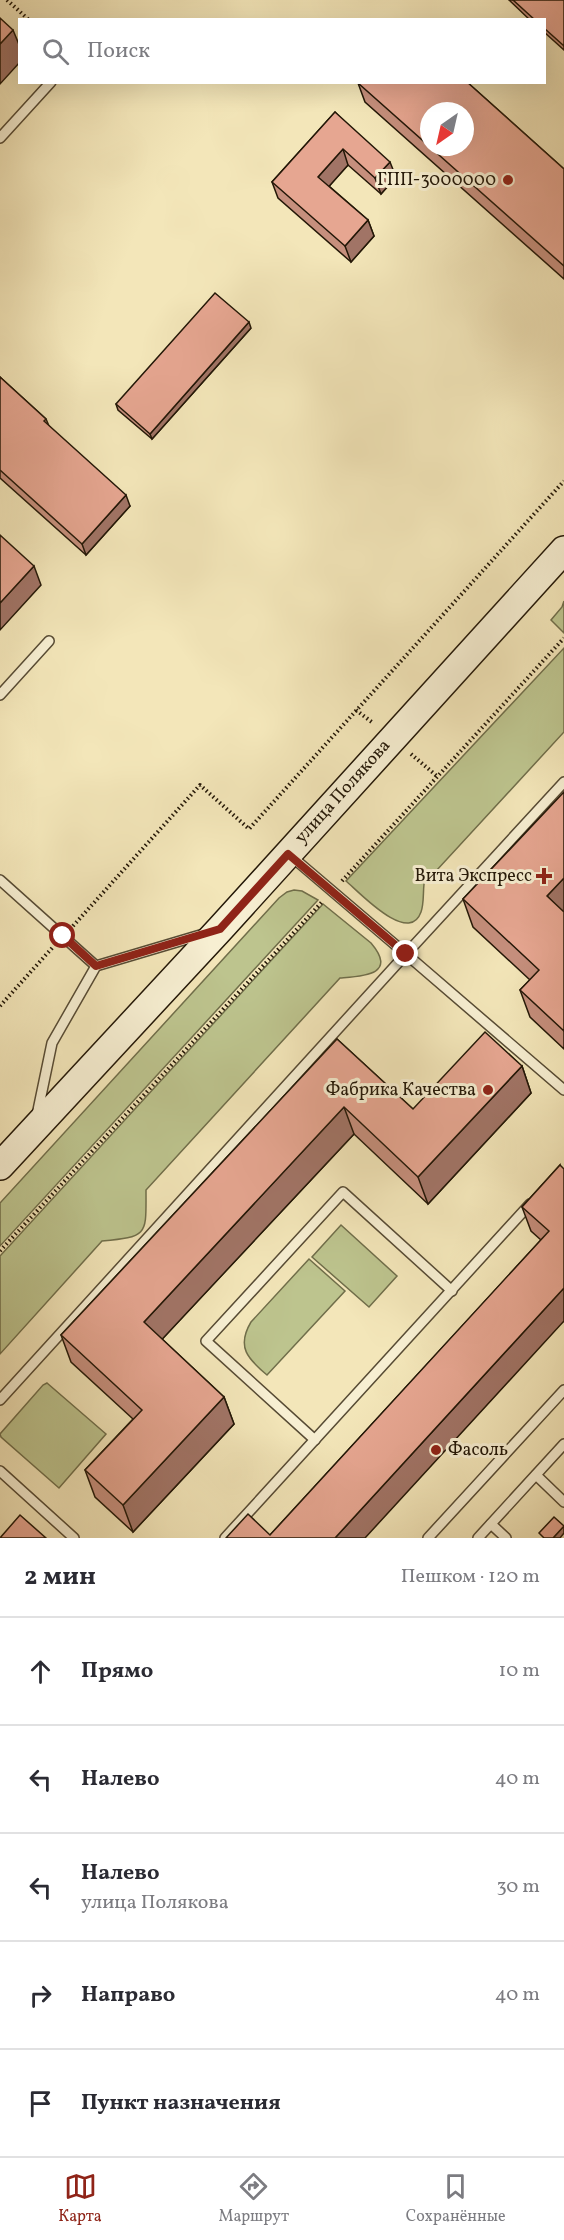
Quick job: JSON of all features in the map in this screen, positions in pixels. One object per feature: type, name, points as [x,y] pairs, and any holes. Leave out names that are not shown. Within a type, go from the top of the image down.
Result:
[{"type":"main road","name":"улица Полякова","points":[[0,1166],[220,929],[564,550]]},
{"type":"lane","points":[[0,138],[49,84]]},
{"type":"lane","points":[[0,694],[49,641]]},
{"type":"lane","points":[[0,1400],[564,782]]},
{"type":"lane","points":[[288,854],[564,1090]]},
{"type":"lane","points":[[0,880],[96,966]]},
{"type":"lane","points":[[34,1129],[52,1043],[96,966],[220,929]]},
{"type":"lane","points":[[315,1440],[206,1341],[343,1192],[452,1292]]},
{"type":"lane","points":[[225,1538],[534,1200]]},
{"type":"lane","points":[[428,1538],[564,1390]]},
{"type":"lane","points":[[478,1538],[564,1444]]},
{"type":"lane","points":[[0,1471],[74,1538]]},
{"type":"lane","points":[[536,1475],[564,1502]]},
{"type":"lane","points":[[491,1524],[506,1538]]},
{"type":"path","points":[[7,0],[27,18]]},
{"type":"path","points":[[0,1006],[200,785],[249,829],[564,481]]},
{"type":"path","points":[[0,1251],[564,638]]},
{"type":"green space","points":[[564,601],[564,633],[551,620]]},
{"type":"green space","points":[[564,648],[564,732],[424,884],[422,909],[415,921],[406,923],[395,920],[372,905],[346,881]]},
{"type":"green space","points":[[294,890],[302,891],[318,900],[0,1246],[0,1203],[279,898]]},
{"type":"green space","points":[[323,904],[371,943],[381,962],[379,968],[367,974],[340,978],[146,1190],[146,1216],[142,1230],[129,1238],[102,1241],[0,1354],[0,1256]]},
{"type":"green space","points":[[341,1225],[397,1276],[369,1307],[312,1257]]},
{"type":"green space","points":[[309,1259],[345,1291],[267,1375],[246,1352],[244,1339],[251,1322]]},
{"type":"green space","points":[[47,1383],[106,1434],[59,1488],[0,1434]]},
{"type":"building","points":[[513,0],[564,0],[564,46],[546,30],[546,18],[533,18]]},
{"type":"building","points":[[0,18],[13,30],[0,44]]},
{"type":"building","name":"ГПП-3000000","points":[[359,84],[469,84],[564,169],[564,266],[440,156],[474,156],[474,102],[420,102],[420,138]]},
{"type":"building","points":[[335,112],[390,162],[375,178],[343,149],[318,177],[368,220],[345,246],[272,182]]},
{"type":"building","points":[[215,293],[249,322],[150,434],[116,404]]},
{"type":"building","points":[[0,377],[46,419],[44,421],[126,495],[82,544],[0,470]]},
{"type":"building","points":[[0,535],[34,566],[0,603]]},
{"type":"building","points":[[564,792],[564,878],[547,896],[564,912],[564,1031],[520,990],[539,970],[463,899]]},
{"type":"building","points":[[485,1032],[522,1066],[418,1177],[344,1107],[144,1322],[224,1397],[123,1505],[85,1470],[142,1410],[61,1335],[337,1039],[413,1109]]},
{"type":"building","points":[[560,1165],[564,1169],[564,1288],[335,1538],[226,1538],[248,1514],[270,1535],[549,1231],[522,1207]]},
{"type":"building","points":[[20,1515],[46,1538],[0,1538]]},
{"type":"building","points":[[554,1517],[564,1526],[553,1538],[544,1538],[539,1533]]},
{"type":"place","name":"ГПП-3000000","points":[[508,180]]},
{"type":"place","name":"Вита Экспресс","points":[[544,876]]},
{"type":"place","name":"Фабрика Качества","points":[[488,1090]]},
{"type":"place","name":"Фасоль","points":[[436,1450]]},
{"type":"route","points":[[63,936],[96,966],[220,929],[288,854],[406,954]]}]
